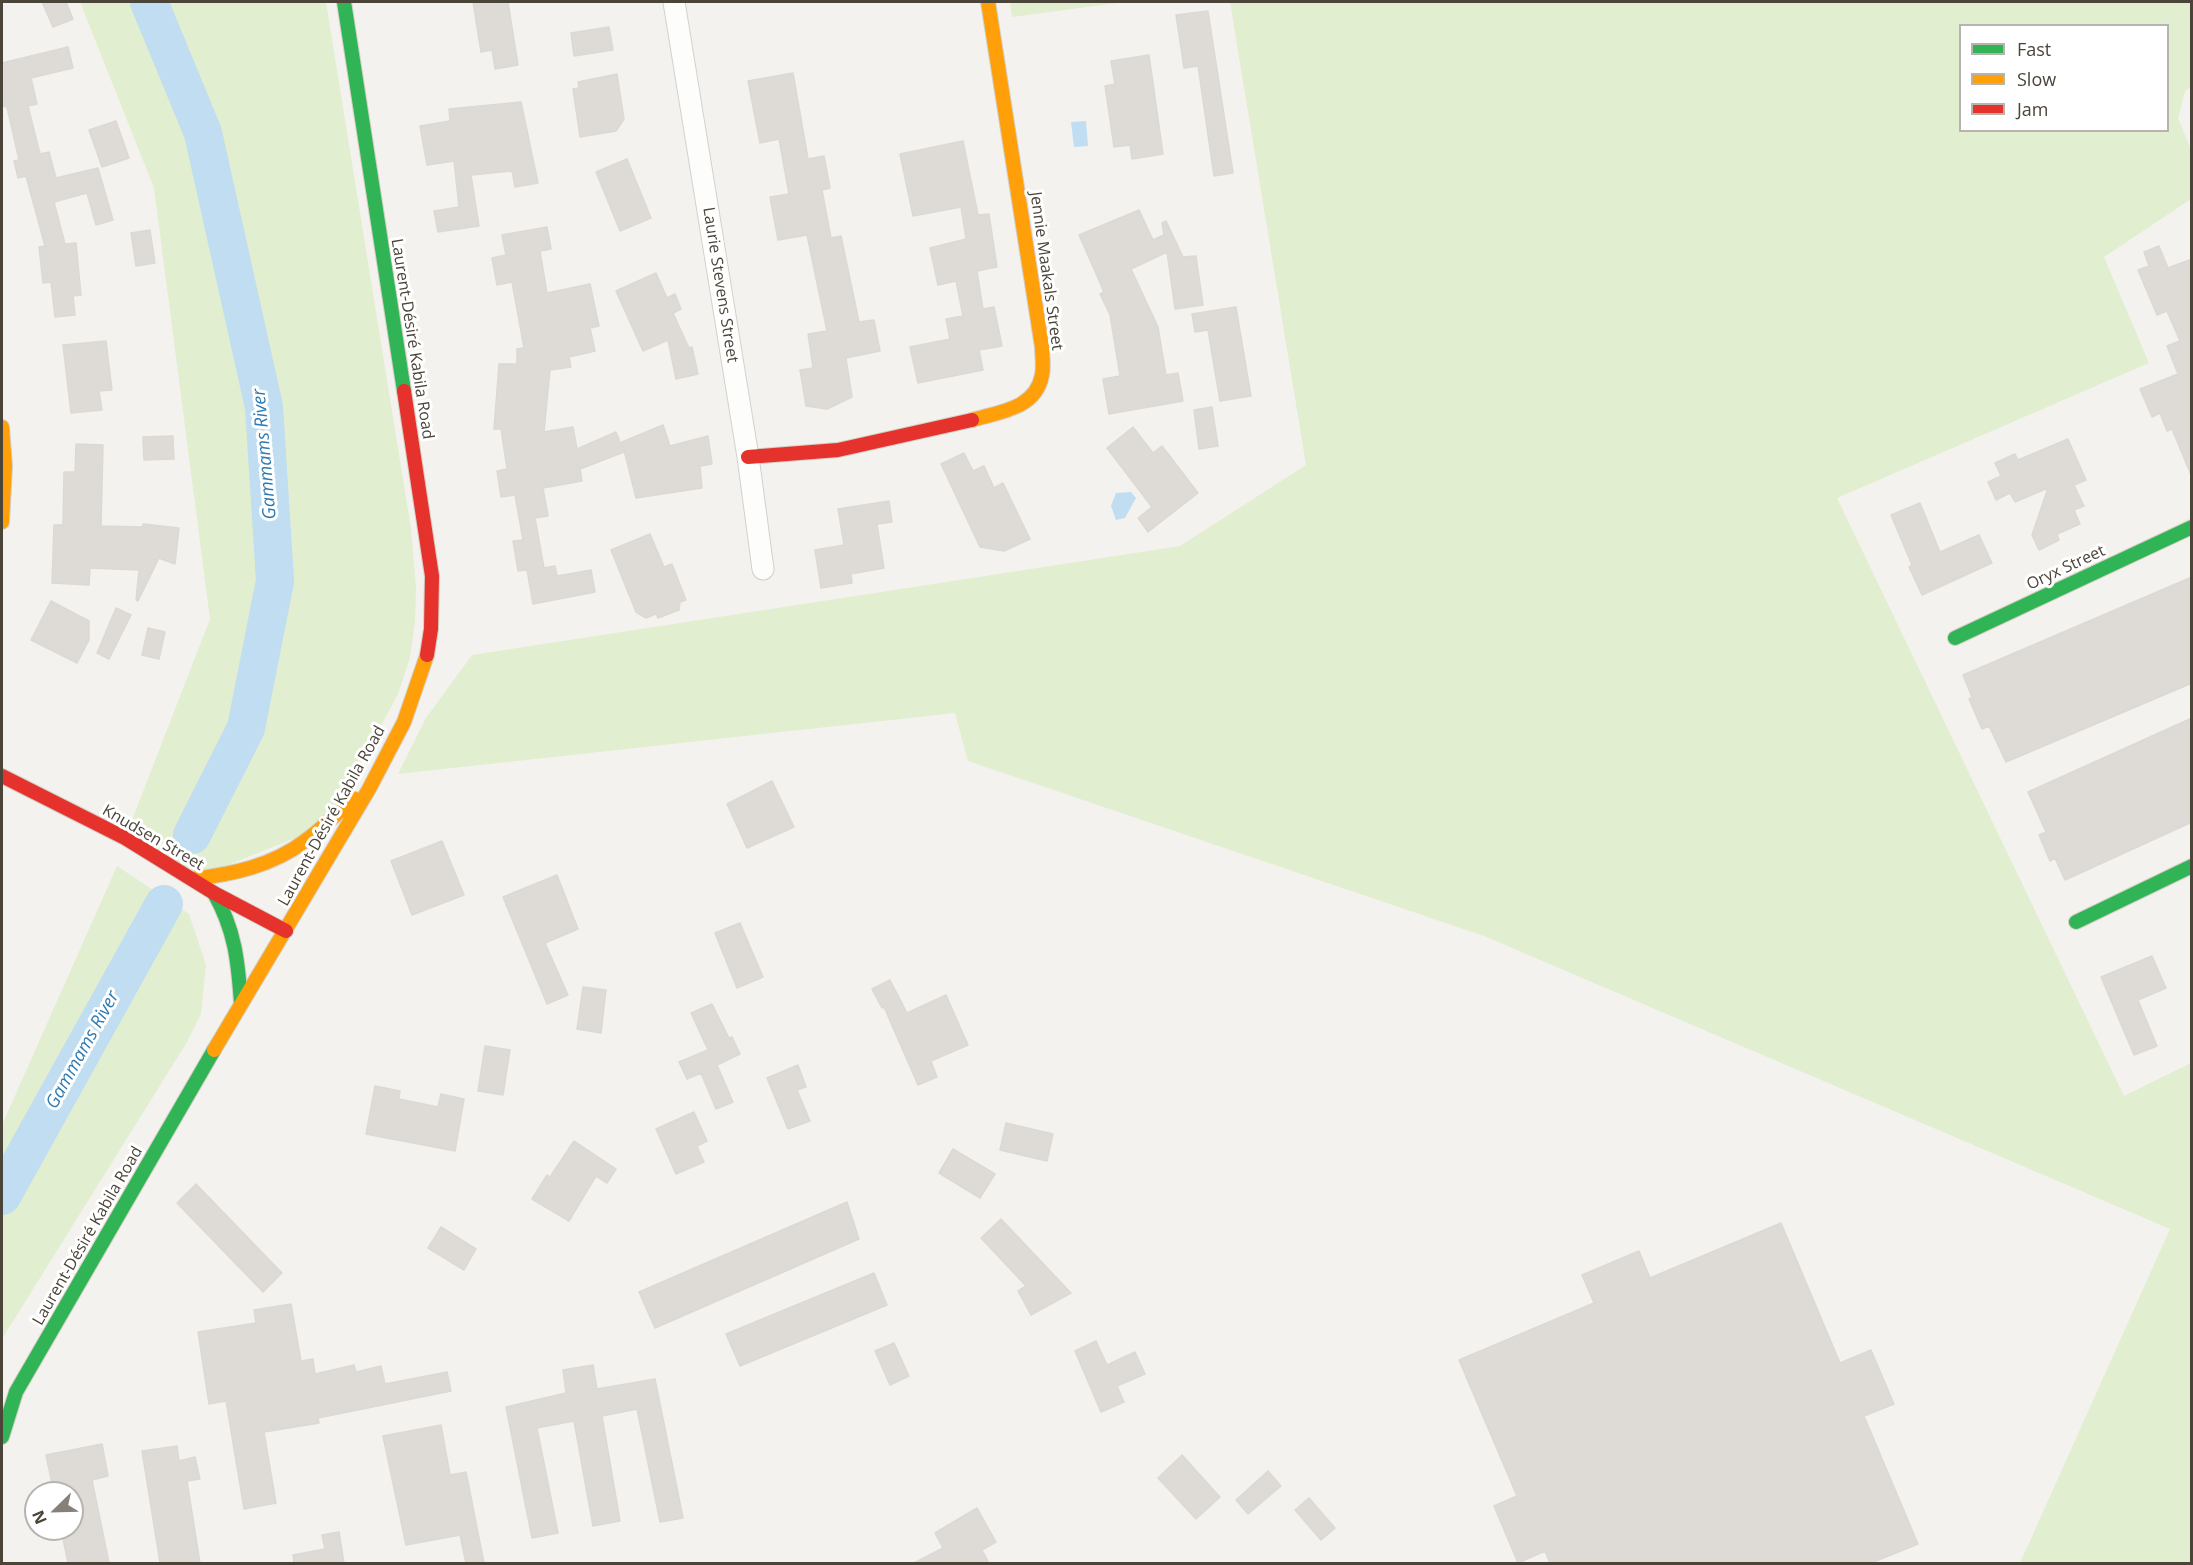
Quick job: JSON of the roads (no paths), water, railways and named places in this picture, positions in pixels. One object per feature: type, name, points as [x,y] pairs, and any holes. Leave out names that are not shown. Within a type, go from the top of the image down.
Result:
[{"type":"street","name":"Laurent-Désiré Kabila Road","points":[[2,1437],[16,1392],[241,1003],[369,789],[404,722],[428,651],[432,576],[344,2]]},
{"type":"street","name":"Laurie Stevens Street","points":[[674,2],[748,457],[763,569]]},
{"type":"street","name":"Jennie Maakals Street","points":[[748,457],[838,450],[962,423],[1020,406],[1032,398],[1041,376],[1042,347],[988,2]]},
{"type":"street","points":[[2,427],[5,466],[2,522]]},
{"type":"street","name":"Oryx Street","points":[[1955,638],[2192,527]]},
{"type":"street","name":"Knudsen Street","points":[[2,776],[124,838],[213,893],[286,931]]},
{"type":"street","points":[[193,879],[229,875],[270,863],[305,842],[333,815],[369,789]]},
{"type":"street","points":[[2076,922],[2192,866]]},
{"type":"street","points":[[213,893],[231,924],[237,944],[241,1003]]},
{"type":"water","points":[[1086,121],[1088,146],[1074,147],[1071,122]]},
{"type":"water","points":[[1131,492],[1136,498],[1125,518],[1116,520],[1111,506],[1116,493]]},
{"type":"waterway","name":"Gammams River","points":[[149,2],[203,133],[264,407],[275,581],[246,728],[192,835]]},
{"type":"waterway","name":"Gammams River","points":[[2,1196],[164,904]]}]
